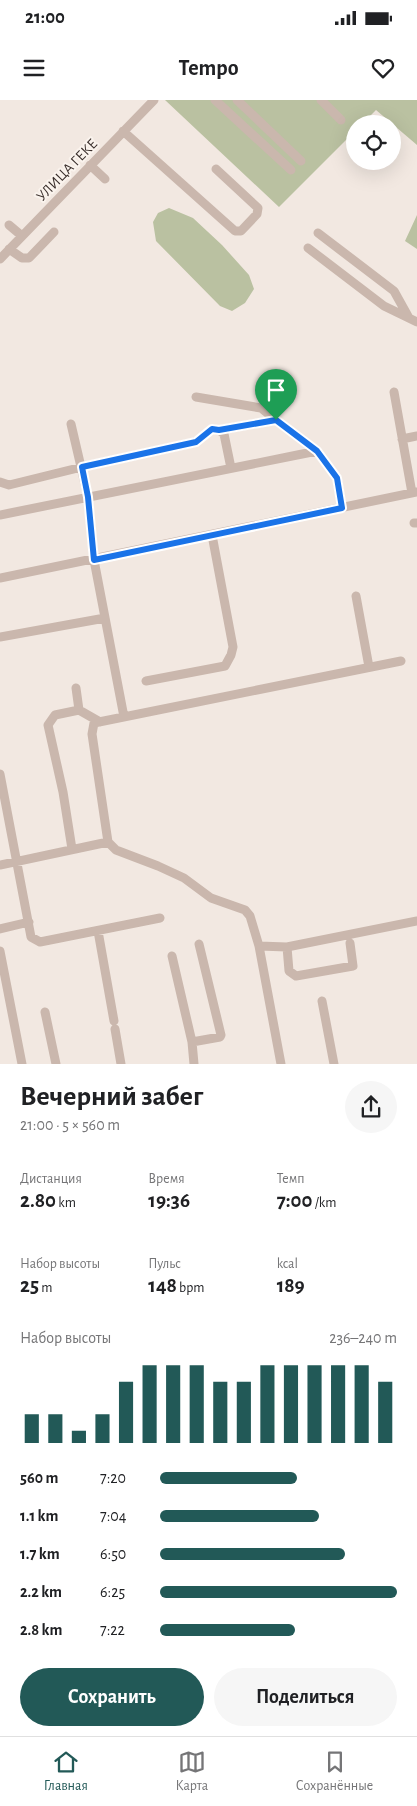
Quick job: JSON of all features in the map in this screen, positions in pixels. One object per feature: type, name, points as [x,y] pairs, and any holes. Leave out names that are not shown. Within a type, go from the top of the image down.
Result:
[{"type":"street","name":"УЛИЦА ГЕКЕ","points":[[0,259],[154,100]]},
{"type":"street","points":[[215,100],[291,170]]},
{"type":"street","points":[[238,100],[301,161]]},
{"type":"street","points":[[321,100],[341,120]]},
{"type":"street","points":[[123,131],[235,230],[241,231],[257,214],[258,208],[216,169]]},
{"type":"street","points":[[90,165],[105,179]]},
{"type":"street","points":[[9,225],[22,236]]},
{"type":"street","points":[[10,249],[22,258],[29,258],[54,232]]},
{"type":"street","points":[[318,233],[394,291],[413,320]]},
{"type":"street","points":[[308,248],[384,306],[413,320]]},
{"type":"street","points":[[0,578],[414,493],[394,392]]},
{"type":"street","points":[[196,397],[261,408],[317,451],[337,478],[342,508]]},
{"type":"street","points":[[0,482],[9,485],[196,442],[212,429],[219,430],[276,420]]},
{"type":"street","points":[[71,424],[88,497],[94,560],[124,717]]},
{"type":"street","points":[[219,430],[224,434],[231,468]]},
{"type":"street","points":[[402,439],[417,436]]},
{"type":"street","points":[[0,515],[317,451]]},
{"type":"street","points":[[146,681],[225,666],[231,655],[233,647],[212,535]]},
{"type":"street","points":[[356,596],[370,668]]},
{"type":"street","points":[[0,637],[105,618]]},
{"type":"street","points":[[281,1064],[259,946],[250,916],[245,910],[211,898],[184,878],[116,850],[108,842],[92,734],[94,723],[401,661]]},
{"type":"street","points":[[76,688],[79,710]]},
{"type":"street","points":[[72,849],[63,792],[48,724],[55,715],[79,710],[100,722]]},
{"type":"street","points":[[0,774],[29,922],[30,937],[40,942],[98,932],[160,918]]},
{"type":"street","points":[[0,865],[108,842]]},
{"type":"street","points":[[259,946],[287,947],[417,921]]},
{"type":"street","points":[[0,929],[29,922]]},
{"type":"street","points":[[98,932],[121,1064]]},
{"type":"street","points":[[287,947],[289,970],[296,976],[353,966],[350,943]]},
{"type":"street","points":[[192,1042],[220,1037],[221,1035],[199,944]]},
{"type":"street","points":[[0,951],[22,1064]]},
{"type":"street","points":[[172,956],[192,1042],[194,1064]]},
{"type":"street","points":[[322,1001],[334,1064]]},
{"type":"street","points":[[45,1012],[56,1064]]},
{"type":"green space","points":[[165,100],[417,100],[417,145],[401,131],[401,115],[382,115],[376,110],[371,115],[346,115],[346,140],[279,207]]},
{"type":"green space","points":[[169,208],[193,218],[222,245],[249,275],[254,289],[245,303],[232,311],[220,306],[156,241],[153,222],[158,213]]},
{"type":"green space","points":[[417,215],[417,249],[405,241]]},
{"type":"route","points":[[276,420],[317,451],[337,478],[342,508],[94,560],[88,497],[82,467],[196,442],[212,429],[219,430],[276,420]]}]
